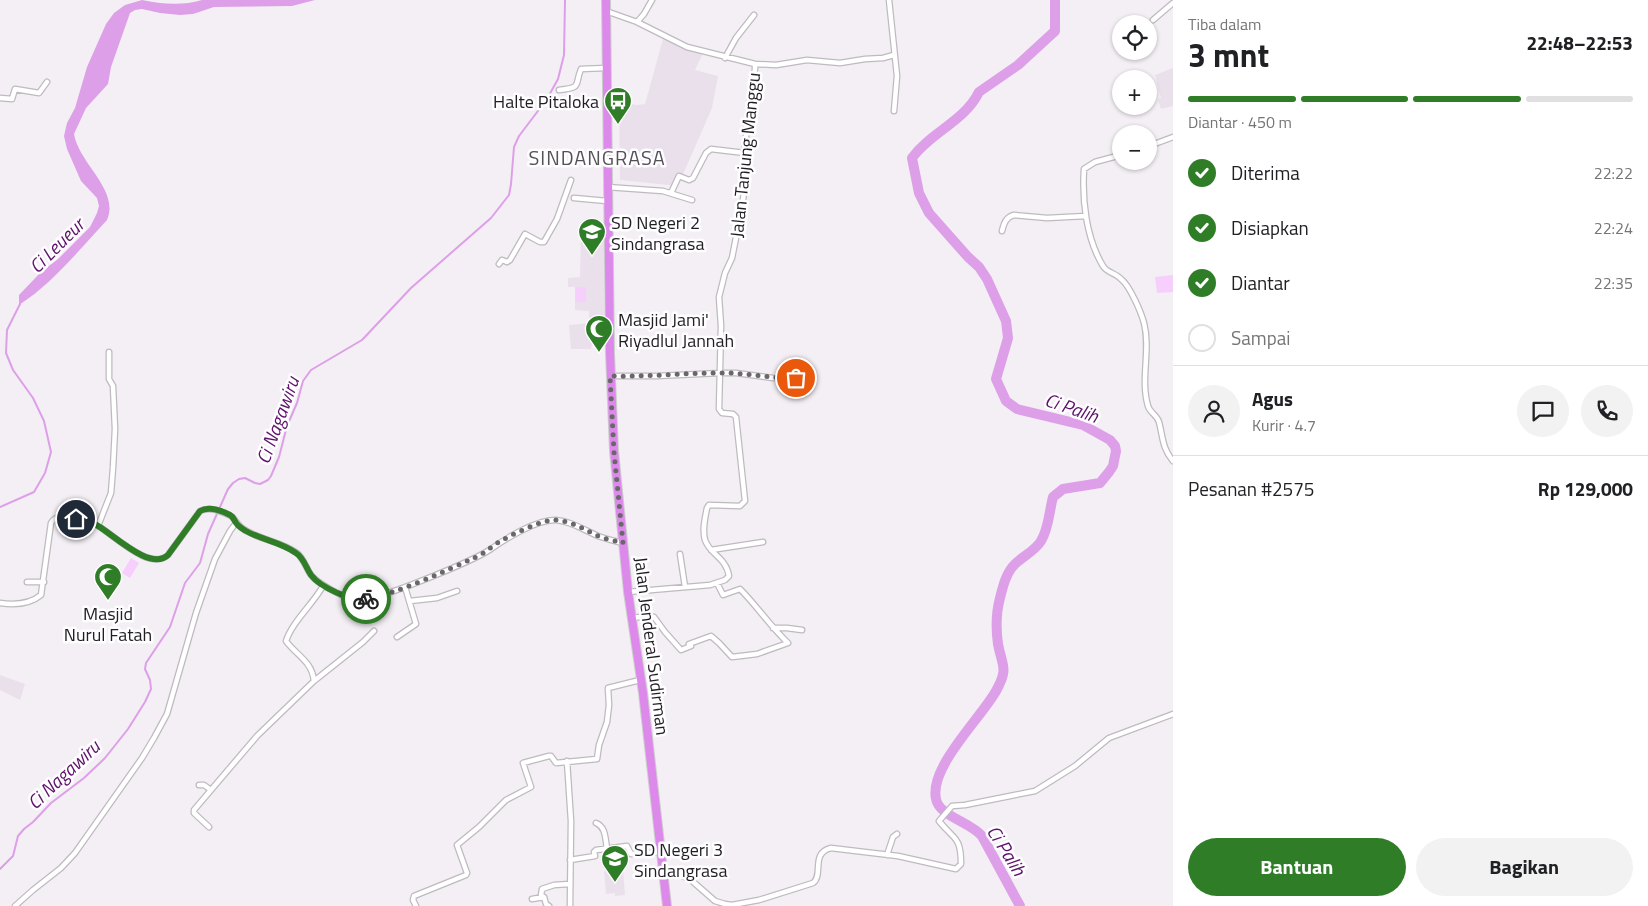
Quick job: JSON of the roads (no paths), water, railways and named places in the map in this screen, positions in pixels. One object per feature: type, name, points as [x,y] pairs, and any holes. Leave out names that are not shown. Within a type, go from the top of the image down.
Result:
[{"type":"highway","name":"Jalan Jenderal Sudirman","points":[[606,0],[610,376],[614,452],[628,592],[640,680],[644,693],[667,906]]},
{"type":"street","points":[[637,22],[652,0]]},
{"type":"street","points":[[889,0],[897,76],[894,111]]},
{"type":"street","points":[[1157,17],[1173,3]]},
{"type":"street","name":"Jalan Tanjung Manggu","points":[[606,11],[637,22],[687,47],[755,64],[748,115],[742,207],[732,258],[725,273],[719,298],[721,326],[719,409],[722,413],[733,414],[736,417],[746,501],[740,506],[716,504],[708,506],[704,532],[711,550]]},
{"type":"street","points":[[725,58],[736,38],[754,15]]},
{"type":"street","points":[[755,64],[776,64],[807,60],[840,64],[894,55]]},
{"type":"street","points":[[559,90],[577,86],[581,68],[606,68]]},
{"type":"street","points":[[0,98],[12,99],[15,89],[39,93],[47,82]]},
{"type":"street","points":[[1157,143],[1173,136]]},
{"type":"street","points":[[671,193],[679,176],[689,180],[693,178],[706,153],[711,149],[745,153]]},
{"type":"street","points":[[1112,157],[1095,162],[1084,169],[1086,216],[1093,243],[1104,267],[1123,280],[1137,304],[1143,320],[1145,330],[1144,374],[1148,408],[1158,418],[1163,444],[1173,460]]},
{"type":"street","points":[[499,264],[502,260],[507,262],[510,260],[526,232],[540,242],[544,242],[557,219],[571,180]]},
{"type":"street","points":[[607,187],[663,191],[692,200]]},
{"type":"street","points":[[574,198],[607,200]]},
{"type":"street","points":[[1002,231],[1005,221],[1014,215],[1048,218],[1086,216]]},
{"type":"street","points":[[98,526],[111,493],[113,468],[115,429],[112,386],[108,378],[109,352]]},
{"type":"street","points":[[610,376],[720,373],[809,379]]},
{"type":"street","points":[[0,603],[20,604],[36,599],[42,594],[51,523],[53,520],[60,518],[81,520],[98,526],[136,551],[159,560],[168,555],[200,511],[206,509],[222,512],[232,517],[236,523],[258,537],[296,552],[312,576],[323,586],[354,600],[375,598],[405,587],[477,556],[491,549],[499,542],[548,520],[569,523],[582,527],[598,536],[623,543]]},
{"type":"street","points":[[15,906],[61,868],[75,853],[154,738],[167,714],[196,613],[215,559],[236,523]]},
{"type":"street","points":[[711,550],[763,542]]},
{"type":"street","points":[[628,592],[717,583],[727,579],[728,572],[723,560],[711,550]]},
{"type":"street","points":[[680,554],[685,587]]},
{"type":"street","points":[[27,582],[44,582]]},
{"type":"street","points":[[632,618],[654,617],[670,639],[681,650],[691,646],[689,644],[693,642],[711,636],[732,657],[757,654],[788,642],[773,628],[768,619],[745,596],[742,590],[723,595],[717,583]]},
{"type":"street","points":[[314,681],[308,663],[286,641],[323,586]]},
{"type":"street","points":[[397,637],[416,624],[405,587]]},
{"type":"street","points":[[410,601],[437,598],[457,591]]},
{"type":"street","points":[[773,628],[802,630]]},
{"type":"street","points":[[209,827],[194,810],[258,736],[314,681],[374,631]]},
{"type":"street","points":[[416,906],[413,900],[414,896],[467,874],[457,845],[479,828],[506,800],[531,787],[523,763],[550,756],[556,762],[598,759],[599,745],[607,722],[608,688],[640,680]]},
{"type":"street","points":[[663,871],[686,877],[715,901],[732,905],[759,900],[813,883],[818,877],[818,861],[827,849],[887,855],[956,869],[961,864],[961,851],[955,837],[939,823],[939,820],[952,806],[965,806],[1035,791],[1074,766],[1109,738],[1173,714]]},
{"type":"street","points":[[567,761],[570,821],[570,906]]},
{"type":"street","points":[[199,785],[204,785],[211,790]]},
{"type":"street","points":[[596,823],[603,828],[607,848]]},
{"type":"street","points":[[887,855],[892,837],[897,834]]},
{"type":"street","points":[[570,860],[595,856],[594,852],[596,850],[627,846],[631,854],[661,852]]},
{"type":"street","points":[[549,906],[542,895],[542,888],[570,884]]},
{"type":"street","points":[[532,899],[544,897]]},
{"type":"waterway","name":"Ci Nagawiru","points":[[0,869],[13,856],[18,836],[24,829],[51,803],[84,778],[105,758],[128,729],[145,702],[151,689],[150,680],[145,669],[146,663],[170,627],[185,583],[200,563],[208,534],[228,489],[239,479],[245,478],[260,484],[271,476],[279,457],[287,426],[297,403],[303,381],[311,370],[362,340],[411,288],[491,218],[509,195],[514,147],[519,136],[547,99],[558,79],[564,55],[565,0]]},
{"type":"waterway","name":"Ci Palih","points":[[1020,906],[982,836],[938,805],[936,786],[940,772],[948,758],[989,702],[1000,683],[1003,667],[998,644],[997,615],[1002,589],[1009,571],[1036,548],[1044,536],[1053,497],[1063,489],[1100,483],[1113,466],[1116,451],[1115,446],[1110,440],[1083,425],[1017,409],[1006,401],[996,379],[1008,338],[1006,321],[987,279],[979,267],[929,213],[919,193],[912,158],[928,141],[965,111],[979,92],[1018,65],[1055,31],[1055,0]]},
{"type":"waterway","name":"Ci Leueur","points":[[0,507],[34,492],[45,473],[51,452],[44,421],[33,398],[13,370],[6,353],[7,330],[20,304]]},
{"type":"place","name":"Halte Pitaloka","points":[[618,125]]},
{"type":"place","name":"SD Negeri 2 Sindangrasa","points":[[592,256]]},
{"type":"place","name":"Masjid Jami' Riyadlul Jannah","points":[[599,353]]},
{"type":"place","name":"Masjid Nurul Fatah","points":[[108,601]]},
{"type":"place","name":"SD Negeri 3 Sindangrasa","points":[[615,883]]},
{"type":"district","name":"SINDANGRASA","points":[[597,157]]}]
